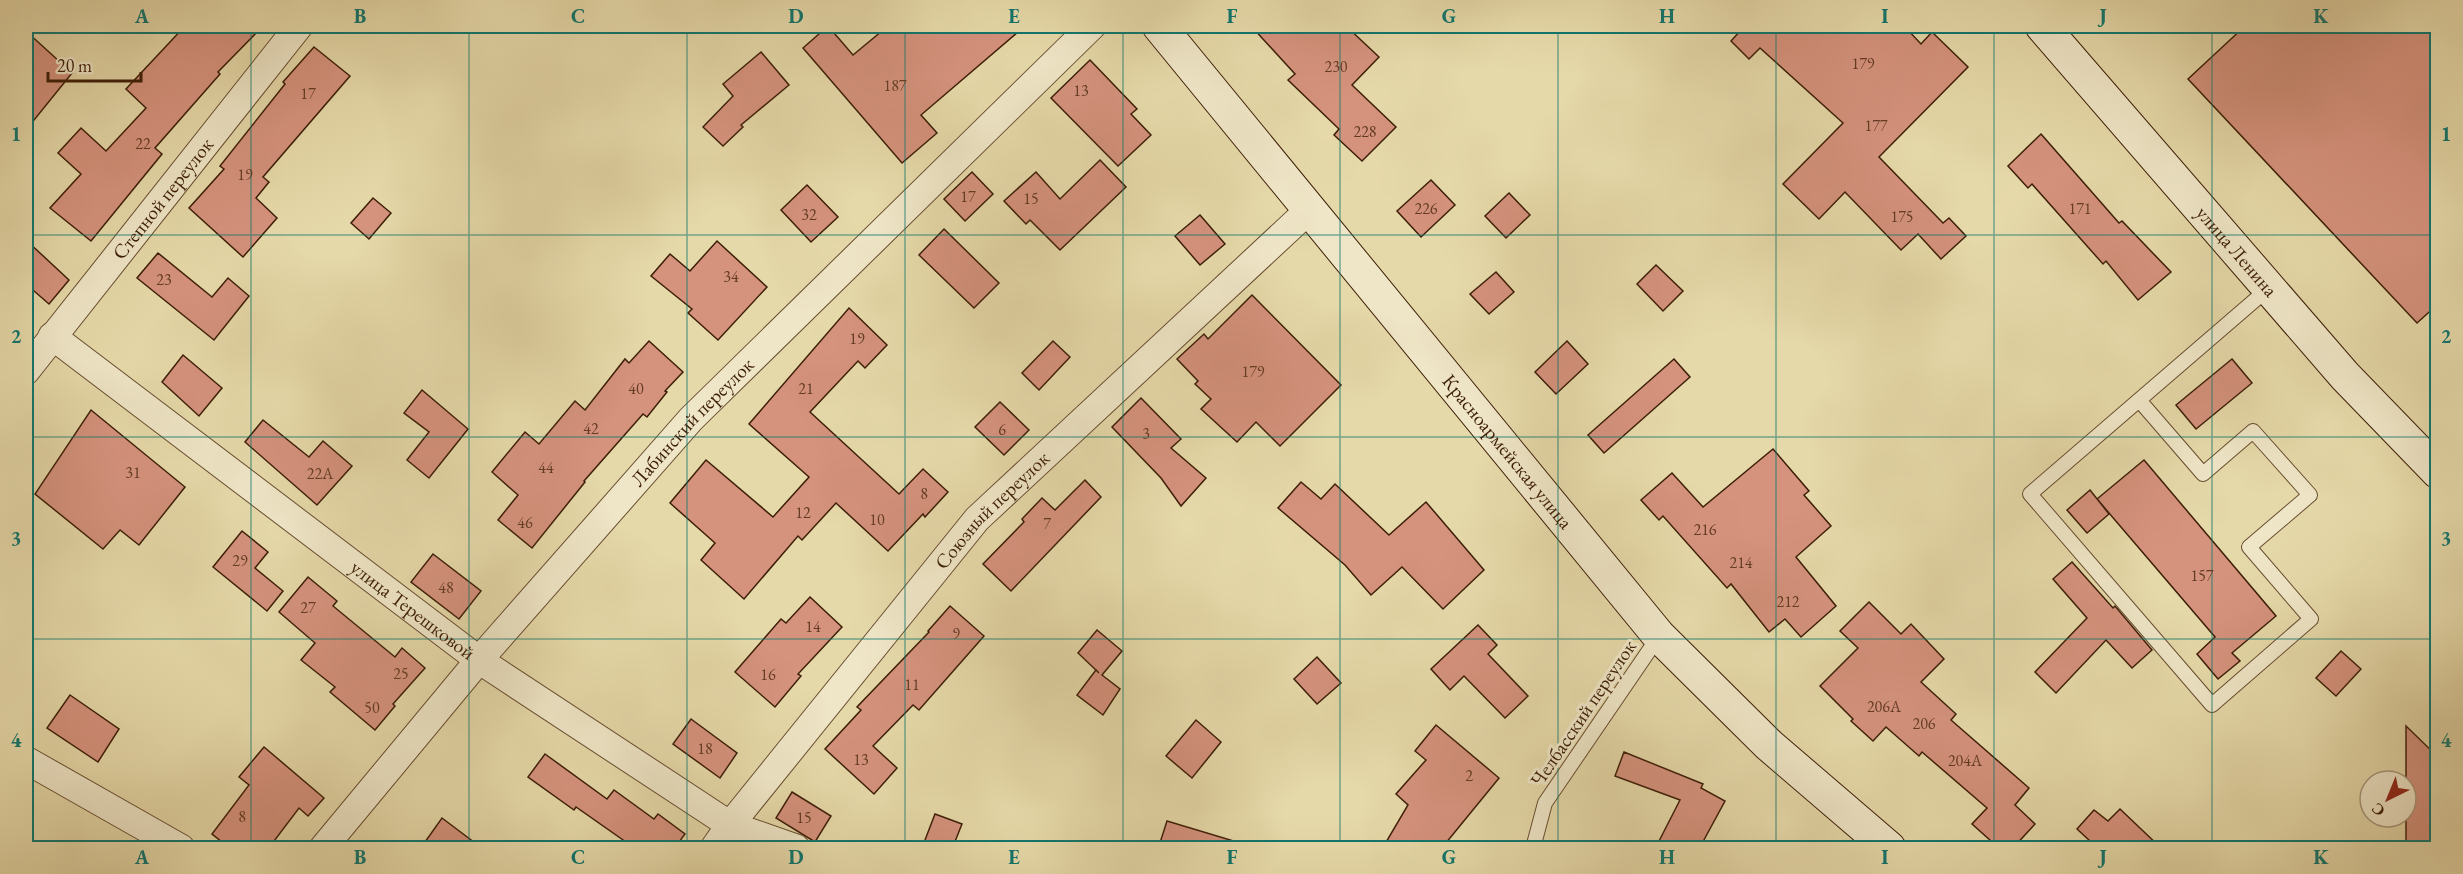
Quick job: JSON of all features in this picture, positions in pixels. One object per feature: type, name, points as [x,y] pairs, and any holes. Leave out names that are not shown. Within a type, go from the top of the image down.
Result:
[{"type":"street","name":"Степной переулок","points":[[26,371],[299,26]]},
{"type":"street","name":"Лабинский переулок","points":[[323,849],[479,660],[691,419],[1092,26]]},
{"type":"street","name":"Красноармейская улица","points":[[1159,26],[1659,636],[1769,745],[1889,849]]},
{"type":"street","name":"улица Ленина","points":[[2042,26],[2345,376],[2438,472]]},
{"type":"street","name":"Союзный переулок","points":[[714,849],[730,825],[977,519],[1310,209]]},
{"type":"street","name":"улица Терешковой","points":[[52,336],[479,660],[730,825],[796,849]]},
{"type":"street","points":[[26,760],[181,849]]},
{"type":"lane","points":[[2139,400],[2204,474],[2253,431],[2310,495],[2249,547],[2311,619],[2212,705],[2030,494],[2139,400],[2269,288]]},
{"type":"lane","name":"Челбасский переулок","points":[[1533,849],[1545,803],[1659,636]]},
{"type":"building","points":[[185,26],[263,26],[218,72],[220,74],[155,148],[162,154],[91,241],[50,208],[81,174],[58,153],[81,128],[106,151],[146,108],[126,89]]},
{"type":"building","points":[[828,26],[853,55],[888,26],[1025,26],[921,115],[937,133],[902,163],[803,48]]},
{"type":"building","points":[[1251,26],[1346,26],[1379,57],[1352,85],[1396,127],[1362,161],[1334,135],[1339,129],[1288,80],[1295,74]]},
{"type":"building","points":[[1736,26],[1904,26],[1921,44],[1932,32],[1968,67],[1879,157],[1943,223],[1949,218],[1966,236],[1941,259],[1918,234],[1901,250],[1845,192],[1819,219],[1783,184],[1843,123],[1760,48],[1749,59],[1731,41],[1741,30]]},
{"type":"building","points":[[2245,26],[2438,26],[2438,304],[2417,323],[2188,79]]},
{"type":"building","points":[[26,31],[72,73],[26,130]]},
{"type":"building","points":[[314,47],[350,76],[263,177],[269,182],[256,198],[277,218],[243,257],[189,208],[224,169],[220,166],[285,84],[283,82]]},
{"type":"building","points":[[761,52],[789,85],[741,125],[743,127],[723,146],[703,127],[733,96],[723,84]]},
{"type":"building","points":[[1090,60],[1137,109],[1131,114],[1151,135],[1118,166],[1051,98]]},
{"type":"building","points":[[2041,134],[2119,223],[2122,221],[2171,272],[2138,300],[2106,261],[2103,264],[2032,184],[2028,188],[2008,166]]},
{"type":"building","points":[[1100,160],[1126,187],[1060,250],[1030,220],[1026,224],[1004,201],[1036,172],[1060,199]]},
{"type":"building","points":[[972,172],[993,194],[965,221],[944,199]]},
{"type":"building","points":[[1431,180],[1455,205],[1421,237],[1397,211]]},
{"type":"building","points":[[807,185],[838,217],[811,242],[781,210]]},
{"type":"building","points":[[1509,193],[1530,215],[1506,238],[1485,216]]},
{"type":"building","points":[[373,198],[391,213],[369,239],[351,223]]},
{"type":"building","points":[[1200,215],[1225,244],[1200,265],[1175,236]]},
{"type":"building","points":[[944,229],[999,283],[974,308],[919,255]]},
{"type":"building","points":[[26,240],[69,280],[49,304],[26,284]]},
{"type":"building","points":[[717,241],[767,287],[718,340],[688,313],[692,309],[651,276],[670,254],[690,271]]},
{"type":"building","points":[[158,253],[212,297],[228,278],[249,296],[214,340],[137,278]]},
{"type":"building","points":[[1656,265],[1683,291],[1663,311],[1637,284]]},
{"type":"building","points":[[1496,272],[1514,292],[1489,314],[1470,294]]},
{"type":"building","points":[[1252,295],[1341,385],[1280,446],[1256,422],[1237,442],[1201,409],[1211,399],[1195,384],[1198,381],[1177,359],[1204,334],[1208,339]]},
{"type":"building","points":[[849,308],[887,345],[865,368],[858,361],[810,412],[899,494],[923,469],[948,492],[925,517],[923,514],[888,551],[836,503],[802,540],[798,536],[744,599],[701,560],[715,543],[670,503],[706,460],[773,517],[809,477],[749,424]]},
{"type":"building","points":[[649,341],[683,372],[665,391],[667,392],[647,417],[643,414],[584,481],[532,548],[498,520],[518,495],[492,472],[525,432],[539,444],[575,401],[585,410],[625,359],[629,363]]},
{"type":"building","points":[[1053,341],[1070,357],[1039,390],[1022,373]]},
{"type":"building","points":[[1567,341],[1588,364],[1556,394],[1535,372]]},
{"type":"building","points":[[183,355],[222,388],[199,416],[162,382]]},
{"type":"building","points":[[1674,359],[1690,377],[1604,453],[1588,435]]},
{"type":"building","points":[[2232,359],[2252,383],[2196,429],[2176,405]]},
{"type":"building","points":[[422,390],[468,429],[429,478],[407,460],[429,432],[404,413]]},
{"type":"building","points":[[1141,398],[1181,439],[1171,448],[1206,478],[1181,506],[1161,478],[1112,427]]},
{"type":"building","points":[[1000,402],[1029,430],[1004,455],[975,427]]},
{"type":"building","points":[[91,410],[185,487],[139,545],[120,530],[103,549],[35,494]]},
{"type":"building","points":[[263,420],[309,457],[323,441],[352,466],[317,505],[245,442]]},
{"type":"building","points":[[1773,449],[1809,491],[1804,495],[1831,526],[1796,557],[1836,606],[1801,637],[1785,619],[1769,632],[1731,584],[1727,588],[1663,516],[1659,520],[1641,500],[1672,473],[1703,507]]},
{"type":"building","points":[[2144,460],[2276,616],[2232,653],[2240,661],[2218,679],[2197,654],[2215,637],[2097,499]]},
{"type":"building","points":[[1085,480],[1101,497],[1011,591],[983,564],[1024,522],[1022,519],[1042,498],[1055,510]]},
{"type":"building","points":[[1301,482],[1321,499],[1335,484],[1389,535],[1426,502],[1484,570],[1443,609],[1402,567],[1371,595],[1345,565],[1278,508]]},
{"type":"building","points":[[2090,490],[2109,514],[2087,533],[2067,510]]},
{"type":"building","points":[[242,531],[268,552],[255,568],[283,591],[267,611],[213,567]]},
{"type":"building","points":[[433,554],[481,591],[459,619],[411,582]]},
{"type":"building","points":[[2072,562],[2113,608],[2115,606],[2152,650],[2132,668],[2106,640],[2056,693],[2035,672],[2087,618],[2053,579]]},
{"type":"building","points":[[308,577],[337,601],[333,606],[395,657],[402,648],[425,668],[393,704],[395,706],[375,730],[330,692],[335,687],[301,660],[315,643],[279,612]]},
{"type":"building","points":[[810,597],[842,627],[798,674],[801,676],[775,707],[735,672],[781,619],[786,623]]},
{"type":"building","points":[[1869,602],[1901,634],[1911,624],[1944,659],[1921,682],[1956,714],[1951,720],[2029,788],[2015,805],[2035,824],[2012,849],[2000,849],[1972,824],[1987,808],[1922,752],[1919,756],[1886,727],[1873,741],[1851,721],[1853,719],[1820,686],[1858,648],[1840,631]]},
{"type":"building","points":[[950,606],[984,636],[919,710],[913,705],[873,746],[897,768],[874,794],[825,749],[861,710],[857,707],[929,632]]},
{"type":"building","points":[[1478,625],[1497,645],[1488,654],[1528,696],[1505,718],[1464,676],[1450,690],[1431,669]]},
{"type":"building","points":[[1097,630],[1122,651],[1102,675],[1120,689],[1103,715],[1077,695],[1096,670],[1078,653]]},
{"type":"building","points":[[2341,651],[2361,669],[2336,696],[2316,678]]},
{"type":"building","points":[[1317,657],[1341,683],[1317,704],[1294,679]]},
{"type":"building","points":[[70,695],[119,729],[98,762],[47,728]]},
{"type":"building","points":[[691,719],[737,753],[720,778],[673,744]]},
{"type":"building","points":[[1196,720],[1221,742],[1192,778],[1166,756]]},
{"type":"building","points":[[1436,725],[1499,778],[1441,849],[1382,849],[1408,805],[1396,794],[1426,760],[1415,751]]},
{"type":"building","points":[[2406,726],[2438,757],[2438,849],[2406,849],[2406,829],[2418,829],[2418,769],[2406,769]]},
{"type":"building","points":[[264,747],[324,798],[308,816],[299,808],[268,849],[231,849],[212,834],[249,785],[239,777]]},
{"type":"building","points":[[1624,752],[1703,784],[1701,788],[1725,801],[1699,849],[1655,849],[1680,800],[1615,776]]},
{"type":"building","points":[[545,754],[607,799],[614,790],[654,819],[658,814],[685,834],[674,849],[636,849],[576,807],[574,810],[528,777]]},
{"type":"building","points":[[792,792],[831,816],[815,842],[776,818]]},
{"type":"building","points":[[2120,809],[2162,849],[2082,849],[2090,841],[2077,829],[2094,810],[2108,821]]},
{"type":"building","points":[[935,814],[962,824],[952,849],[935,849],[925,840]]},
{"type":"building","points":[[442,818],[483,849],[420,849]]},
{"type":"building","points":[[1167,821],[1237,842],[1236,849],[1158,849]]}]
